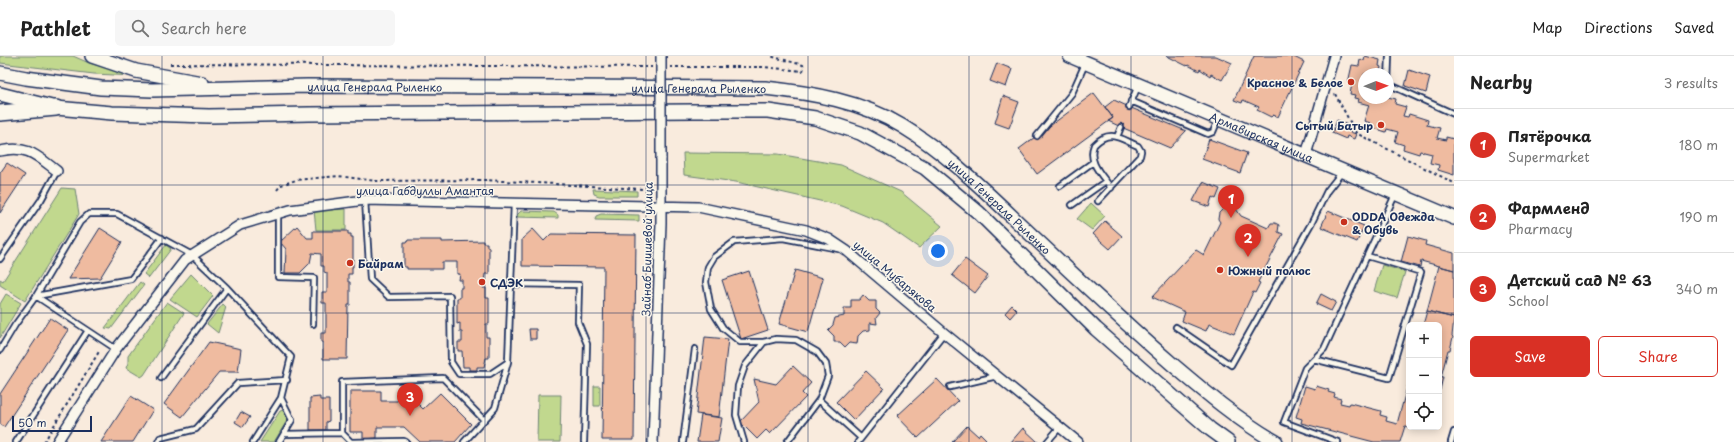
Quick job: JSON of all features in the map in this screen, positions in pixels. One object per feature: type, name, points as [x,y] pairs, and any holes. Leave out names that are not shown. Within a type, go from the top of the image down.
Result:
[{"type":"main road","points":[[92,56],[136,71],[236,88]]},
{"type":"main road","name":"Армавирская улица","points":[[1070,56],[1454,218]]},
{"type":"main road","name":"улица Генерала Рыленко","points":[[0,73],[101,88],[152,90],[307,86],[766,88],[815,94],[860,106],[901,126],[943,154],[996,201],[1114,313],[1216,401],[1276,442]]},
{"type":"main road","name":"улица Генерала Рыленко","points":[[0,94],[56,108],[112,113],[209,116],[701,111],[768,112],[815,118],[860,133],[925,168],[979,213],[1096,329],[1210,430],[1228,442]]},
{"type":"main road","points":[[0,113],[56,108]]},
{"type":"street","name":"Зайнаб Биишевой улица","points":[[653,442],[661,206],[661,56]]},
{"type":"street","points":[[1306,156],[1334,56]]},
{"type":"street","points":[[0,151],[13,148],[32,152],[58,171]]},
{"type":"street","name":"улица Габдуллы Амантая","points":[[57,442],[116,349],[185,260],[240,225],[290,210],[365,200],[661,206]]},
{"type":"street","name":"улица Мубарякова","points":[[661,206],[698,207],[806,230],[829,240],[847,251],[944,333],[1078,442]]},
{"type":"lane","points":[[1389,56],[1388,84],[1454,114]]},
{"type":"lane","points":[[1037,136],[1072,93],[1086,63]]},
{"type":"lane","points":[[1129,107],[1138,85]]},
{"type":"lane","points":[[1132,102],[1208,134],[1213,132],[1219,119]]},
{"type":"lane","points":[[1116,137],[1121,127]]},
{"type":"lane","points":[[1098,201],[1111,188],[1141,154],[1138,146],[1111,135],[1106,136],[1095,143],[1092,148],[1093,162],[1111,188]]},
{"type":"lane","points":[[1060,186],[1093,162]]},
{"type":"lane","points":[[0,259],[41,200],[58,171]]},
{"type":"lane","points":[[1176,328],[1231,365],[1308,229],[1327,191],[1343,171]]},
{"type":"lane","points":[[1072,205],[1106,181]]},
{"type":"lane","points":[[1338,442],[1284,422],[1305,368],[1324,349],[1396,193]]},
{"type":"lane","points":[[365,200],[370,279],[389,297],[450,296],[451,362],[459,374],[490,374],[508,362]]},
{"type":"lane","points":[[464,442],[495,408],[508,362],[514,203]]},
{"type":"lane","points":[[0,350],[15,325],[36,296],[80,222],[89,214],[117,214],[192,255],[227,288],[291,358],[287,380],[281,398],[253,442]]},
{"type":"lane","points":[[278,214],[278,277],[314,278],[313,324]]},
{"type":"lane","points":[[36,296],[131,279],[162,238]]},
{"type":"lane","points":[[787,442],[819,400],[828,376],[826,364],[817,352],[796,340],[776,339],[764,342],[740,342],[723,328],[711,308],[706,282],[708,267],[714,257],[734,242],[783,238],[847,251]]},
{"type":"lane","points":[[1314,359],[1389,378],[1421,272],[1367,256]]},
{"type":"lane","points":[[510,284],[579,285],[578,322],[587,344],[584,442]]},
{"type":"lane","points":[[161,378],[227,288]]},
{"type":"lane","points":[[36,296],[87,332],[116,349]]},
{"type":"lane","points":[[16,442],[87,332]]},
{"type":"lane","points":[[819,400],[859,440],[944,333]]},
{"type":"lane","points":[[744,442],[736,415],[738,386],[745,366],[764,342]]},
{"type":"lane","points":[[683,442],[695,349]]},
{"type":"lane","points":[[950,387],[997,376]]},
{"type":"lane","points":[[406,442],[404,440],[351,442],[342,433],[342,382],[443,378],[484,420]]},
{"type":"lane","points":[[158,442],[160,438],[196,429],[238,382],[287,380]]},
{"type":"lane","points":[[279,442],[292,420],[281,398]]},
{"type":"lane","points":[[1048,442],[1060,427]]},
{"type":"lane","points":[[1451,442],[1454,432]]},
{"type":"lane","points":[[284,434],[342,433]]},
{"type":"path","points":[[662,67],[763,67],[802,71],[804,69],[802,65],[770,56]]},
{"type":"path","points":[[163,64],[513,66],[554,68],[655,67]]},
{"type":"path","points":[[1335,94],[1356,133],[1454,183]]},
{"type":"path","points":[[277,190],[281,185],[296,180],[338,176],[376,180],[485,180],[642,189]]},
{"type":"path","points":[[44,442],[100,350]]},
{"type":"green space","points":[[0,56],[73,56],[89,63],[134,76],[94,74],[0,63]]},
{"type":"green space","points":[[683,153],[778,154],[841,165],[901,192],[942,226],[919,248],[883,223],[842,206],[736,182],[684,175]]},
{"type":"green space","points":[[62,188],[75,189],[79,214],[25,301],[0,285],[0,279],[3,281]]},
{"type":"green space","points":[[593,189],[637,191],[637,196],[599,196],[594,194]]},
{"type":"green space","points":[[1091,203],[1105,216],[1092,230],[1077,219]]},
{"type":"green space","points":[[346,209],[346,230],[316,230],[314,210]]},
{"type":"green space","points":[[521,211],[554,212],[558,215],[558,218],[515,217]]},
{"type":"green space","points":[[601,214],[639,215],[639,221],[595,220],[596,216]]},
{"type":"green space","points":[[166,245],[171,249],[149,278],[144,274]]},
{"type":"green space","points":[[1382,265],[1405,272],[1397,298],[1374,291]]},
{"type":"green space","points":[[191,274],[213,296],[197,317],[170,299]]},
{"type":"green space","points":[[140,282],[144,285],[111,329],[105,328]]},
{"type":"green space","points":[[6,294],[21,303],[0,338],[0,304]]},
{"type":"green space","points":[[167,302],[184,313],[144,375],[141,377],[126,368],[128,356]]},
{"type":"green space","points":[[223,304],[226,307],[218,333],[207,324]]},
{"type":"green space","points":[[594,386],[600,386],[600,406],[594,406]]},
{"type":"green space","points":[[538,395],[561,395],[560,442],[537,442]]},
{"type":"green space","points":[[284,410],[288,419],[274,442],[260,442],[280,411]]},
{"type":"building","points":[[1167,56],[1216,56],[1232,63],[1222,80],[1211,74],[1210,76],[1200,69],[1199,71]]},
{"type":"building","points":[[1254,56],[1292,56],[1304,62],[1278,117],[1273,115],[1271,117],[1257,110],[1259,107],[1243,100],[1242,103],[1234,100]]},
{"type":"building","points":[[1365,56],[1380,60],[1379,66],[1381,68],[1358,68],[1358,99],[1354,98],[1355,95],[1350,94],[1352,84],[1348,83],[1352,65],[1359,66],[1360,59],[1364,60]]},
{"type":"building","points":[[997,63],[1012,69],[1006,87],[990,81]]},
{"type":"building","points":[[1409,70],[1430,77],[1426,93],[1405,86]]},
{"type":"building","points":[[1094,93],[1113,118],[1037,174],[1019,149]]},
{"type":"building","points":[[1003,96],[1019,102],[1009,128],[995,123]]},
{"type":"building","points":[[1394,98],[1396,99],[1395,104],[1406,107],[1403,116],[1408,117],[1409,114],[1428,120],[1427,125],[1440,128],[1437,138],[1446,140],[1446,137],[1454,139],[1454,175],[1438,170],[1439,165],[1430,163],[1432,154],[1420,151],[1419,154],[1403,149],[1404,145],[1395,142],[1398,132],[1387,129],[1386,132],[1370,127],[1371,123],[1364,121],[1369,105],[1365,104],[1394,104]]},
{"type":"building","points":[[1114,100],[1186,131],[1170,148],[1121,127],[1108,121],[1113,118],[1105,107]]},
{"type":"building","points":[[1337,120],[1352,127],[1350,132],[1356,134],[1354,139],[1347,136],[1346,139],[1332,133]]},
{"type":"building","points":[[1209,139],[1247,153],[1240,173],[1202,159]]},
{"type":"building","points":[[7,163],[25,175],[0,213],[0,173]]},
{"type":"building","points":[[1203,182],[1220,189],[1216,199],[1212,197],[1209,207],[1193,201]]},
{"type":"building","name":"Южный полюс","points":[[1226,206],[1236,209],[1241,216],[1268,228],[1271,223],[1275,223],[1279,225],[1278,232],[1283,234],[1258,282],[1260,283],[1255,293],[1253,292],[1234,334],[1209,324],[1206,331],[1182,321],[1185,312],[1152,297],[1196,250],[1204,255],[1220,222],[1218,219],[1219,213]]},
{"type":"building","points":[[1328,211],[1364,226],[1357,242],[1321,227]]},
{"type":"building","points":[[1105,221],[1122,236],[1110,249],[1093,234]]},
{"type":"building","points":[[297,226],[307,238],[313,238],[313,231],[348,231],[348,234],[351,234],[351,237],[353,237],[353,267],[352,274],[348,274],[348,282],[350,282],[350,305],[348,305],[347,359],[323,359],[323,342],[321,342],[321,333],[326,333],[326,303],[322,303],[322,292],[327,292],[327,273],[324,272],[324,266],[321,266],[321,254],[312,253],[310,263],[300,273],[285,273],[286,249],[280,242]]},
{"type":"building","points":[[100,228],[122,242],[100,278],[68,279]]},
{"type":"building","points":[[533,229],[544,241],[551,234],[636,235],[634,440],[602,440],[604,267],[522,266],[522,239]]},
{"type":"building","points":[[1408,236],[1426,241],[1425,245],[1454,253],[1454,270],[1421,261],[1420,267],[1401,262]]},
{"type":"building","points":[[408,240],[442,240],[442,242],[483,241],[483,243],[487,243],[487,247],[489,247],[489,274],[485,274],[483,288],[486,288],[486,298],[489,298],[489,324],[486,324],[486,337],[489,337],[489,358],[486,358],[484,367],[477,367],[477,370],[469,370],[469,367],[463,367],[462,351],[458,351],[458,342],[462,342],[462,332],[460,332],[460,323],[457,324],[457,298],[460,298],[462,280],[459,280],[460,274],[457,274],[457,262],[442,262],[442,269],[407,269],[407,267],[404,267],[404,242],[407,242]]},
{"type":"building","points":[[965,259],[988,276],[975,293],[952,275]]},
{"type":"building","points":[[1439,266],[1454,270],[1454,318],[1427,311]]},
{"type":"building","points":[[795,270],[823,278],[808,332],[779,324]]},
{"type":"building","points":[[749,271],[768,330],[741,339],[722,280]]},
{"type":"building","points":[[1321,294],[1336,302],[1331,311],[1316,304]]},
{"type":"building","points":[[863,295],[869,301],[876,301],[876,309],[880,313],[876,318],[877,324],[870,323],[870,330],[863,331],[858,336],[857,344],[849,343],[845,347],[840,342],[834,342],[834,336],[828,330],[833,325],[835,318],[844,316],[844,308],[851,308],[851,300],[859,300]]},
{"type":"building","points":[[1012,305],[1017,310],[1010,318],[1005,313]]},
{"type":"building","points":[[1427,311],[1454,318],[1453,337],[1442,373],[1442,322],[1424,322]]},
{"type":"building","points":[[50,318],[68,330],[4,427],[0,424],[0,394]]},
{"type":"building","points":[[529,329],[536,329],[536,339],[530,339]]},
{"type":"building","points":[[705,337],[728,339],[719,417],[696,414]]},
{"type":"building","points":[[209,342],[241,349],[238,372],[219,372],[182,417],[164,404]]},
{"type":"building","points":[[793,366],[811,383],[802,393],[806,397],[770,434],[766,430],[757,439],[740,422],[759,402],[754,379],[776,384]]},
{"type":"building","points":[[866,371],[884,388],[854,420],[836,402]]},
{"type":"building","points":[[937,379],[958,401],[918,438],[897,416]]},
{"type":"building","points":[[1305,386],[1315,389],[1316,386],[1329,390],[1328,392],[1335,394],[1334,397],[1341,399],[1340,403],[1349,405],[1350,403],[1381,411],[1380,415],[1387,417],[1386,421],[1397,424],[1406,391],[1406,426],[1400,442],[1374,442],[1301,423],[1302,419],[1296,417]]},
{"type":"building","points":[[350,391],[381,391],[381,401],[397,401],[406,392],[423,409],[440,393],[471,424],[455,442],[420,442],[404,427],[377,427],[377,438],[363,439],[363,432],[350,432]]},
{"type":"building","points":[[131,396],[153,410],[133,442],[101,442]]},
{"type":"building","points":[[320,397],[320,400],[329,400],[329,421],[326,422],[326,430],[310,430],[310,398]]},
{"type":"building","points":[[241,412],[250,417],[243,427],[235,422]]},
{"type":"building","points":[[701,415],[722,418],[718,442],[697,442]]},
{"type":"building","points":[[967,426],[978,436],[980,433],[986,439],[984,442],[952,442]]},
{"type":"building","points":[[1023,428],[1038,442],[1011,442]]},
{"type":"place","name":"Красное & Белое","points":[[1351,82]]},
{"type":"place","name":"Сытый Батыр","points":[[1381,125]]},
{"type":"place","name":"Пятёрочка","points":[[1231,218]]},
{"type":"place","name":"ODDA Одежда & Обувь","points":[[1344,222]]},
{"type":"place","name":"Фармленд","points":[[1248,257]]},
{"type":"place","name":"Байрам","points":[[350,263]]},
{"type":"place","name":"Южный полюс","points":[[1220,270]]},
{"type":"place","name":"СДЭК","points":[[482,282]]},
{"type":"place","name":"Детский сад № 63","points":[[410,416]]}]
